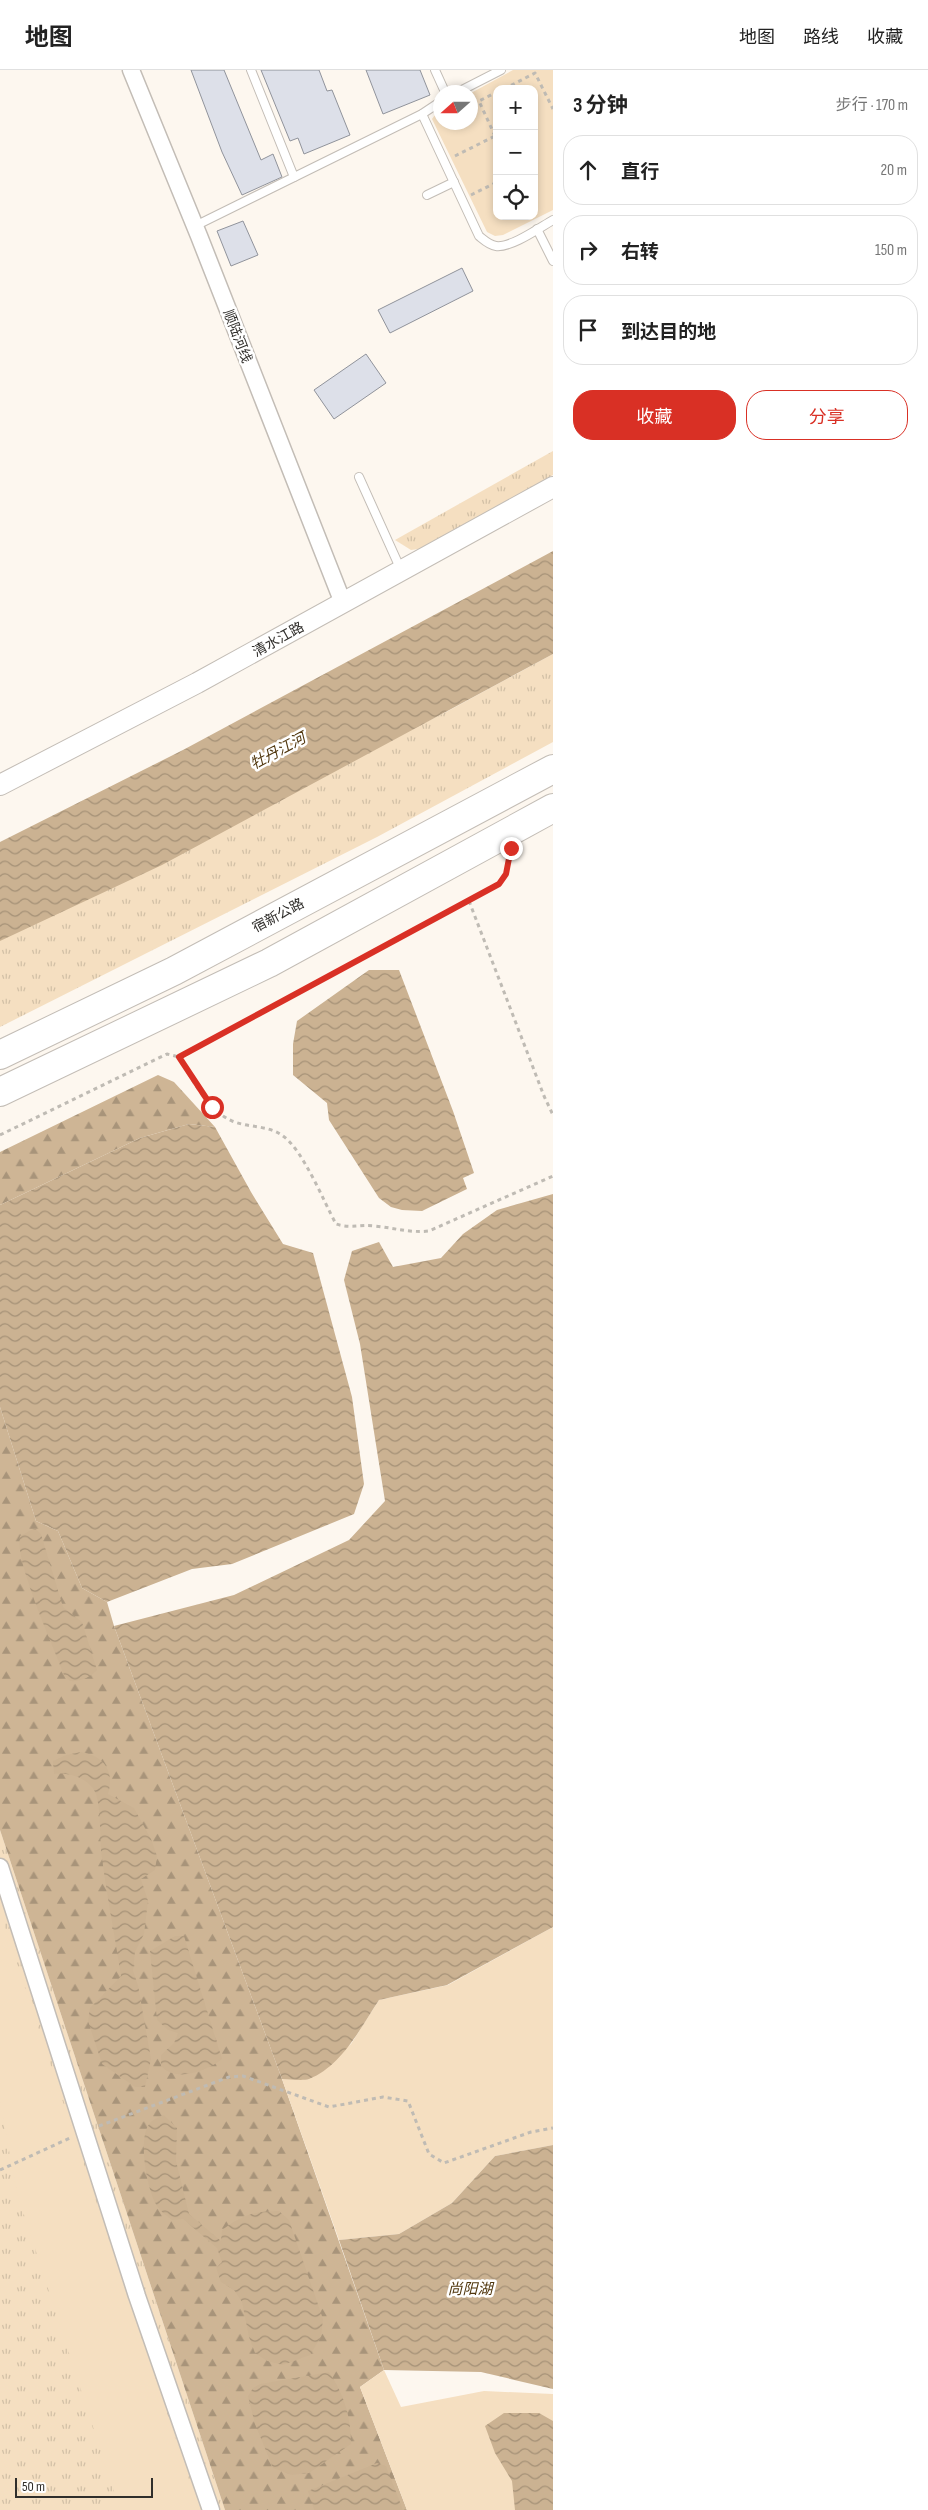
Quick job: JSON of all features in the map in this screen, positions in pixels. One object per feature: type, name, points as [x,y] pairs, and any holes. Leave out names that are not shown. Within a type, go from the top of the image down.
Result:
[{"type":"highway","name":"宿新公路","points":[[0,1055],[174,970],[553,769]]},
{"type":"highway","points":[[0,1092],[269,963],[553,808]]},
{"type":"street","name":"顺陆河线","points":[[134,71],[343,604]]},
{"type":"street","name":"清水江路","points":[[0,785],[197,683],[402,572],[553,487]]},
{"type":"street","points":[[0,1866],[137,2296],[211,2510]]},
{"type":"lane","points":[[251,70],[294,177]]},
{"type":"lane","points":[[435,70],[441,85]]},
{"type":"lane","points":[[472,85],[501,70]]},
{"type":"lane","points":[[195,226],[422,114],[433,107]]},
{"type":"lane","points":[[422,114],[479,236],[488,244],[496,246],[507,245],[537,229],[552,224]]},
{"type":"lane","points":[[427,195],[454,182]]},
{"type":"lane","points":[[537,229],[553,261]]},
{"type":"lane","points":[[359,477],[402,572]]},
{"type":"path","points":[[512,85],[535,73],[553,109]]},
{"type":"path","points":[[493,94],[479,101],[493,129]]},
{"type":"path","points":[[444,162],[493,137]]},
{"type":"path","points":[[462,200],[493,184]]},
{"type":"path","points":[[0,1135],[167,1054],[179,1057],[469,901],[499,884],[506,874],[511,848]]},
{"type":"path","points":[[469,901],[553,1115]]},
{"type":"path","points":[[179,1057],[212,1107],[232,1121],[272,1130],[284,1136],[299,1155],[336,1224],[349,1228],[374,1226],[412,1233],[429,1231],[553,1176]]},
{"type":"path","points":[[0,2170],[84,2131],[229,2077],[243,2076],[329,2107],[383,2097],[408,2101],[429,2154],[444,2163],[531,2132],[553,2128]]},
{"type":"green space","points":[[513,70],[553,70],[553,210],[538,218],[538,85],[493,85],[493,220],[533,220],[503,235],[495,236],[487,232],[437,130],[478,130],[478,89]]},
{"type":"green space","points":[[553,451],[553,475],[425,548],[411,550],[395,540]]},
{"type":"green space","points":[[553,654],[553,742],[377,837],[0,1027],[0,936],[448,711]]},
{"type":"green space","points":[[158,1075],[174,1082],[215,1127],[189,1124],[140,1138],[0,1205],[0,1152]]},
{"type":"green space","points":[[0,1407],[36,1521],[58,1531],[82,1588],[107,1602],[114,1626],[282,2079],[384,2370],[360,2387],[407,2510],[225,2510],[0,1830]]},
{"type":"green space","points":[[0,1830],[225,2510],[0,2510]]},
{"type":"green space","points":[[0,1913],[199,2510],[120,2510],[17,2193],[0,2102]]},
{"type":"green space","points":[[553,1927],[553,2145],[495,2156],[452,2203],[399,2234],[339,2240],[282,2079],[308,2079],[351,2044],[379,2000],[448,1985]]},
{"type":"green space","points":[[384,2370],[401,2407],[484,2391],[553,2394],[553,2510],[407,2510],[360,2387]]},
{"type":"water","name":"牡丹江河","points":[[553,551],[553,654],[162,865],[0,941],[0,842],[183,750]]},
{"type":"water","points":[[369,970],[399,970],[453,1111],[474,1173],[463,1178],[467,1189],[422,1211],[402,1210],[391,1207],[379,1198],[329,1120],[327,1103],[293,1075],[293,1044],[297,1021]]},
{"type":"water","points":[[189,1124],[215,1127],[251,1192],[283,1244],[313,1253],[352,1397],[364,1484],[354,1514],[232,1564],[192,1569],[107,1602],[82,1588],[58,1531],[36,1521],[0,1407],[0,1205],[140,1138]]},
{"type":"water","points":[[553,1194],[553,1927],[447,1985],[379,2000],[350,2045],[331,2065],[309,2079],[282,2079],[114,1626],[234,1595],[349,1540],[385,1501],[360,1344],[344,1280],[352,1251],[379,1242],[393,1267],[441,1258],[463,1234],[497,1210]]},
{"type":"water","points":[[35,1528],[41,1534],[63,1607],[82,1622],[97,1670],[81,1680],[70,1681],[64,1675],[29,1584],[20,1548],[20,1536]]},
{"type":"water","points":[[81,1752],[96,1757],[106,1766],[110,1778],[108,1794],[134,1808],[151,1839],[157,1856],[155,1870],[141,1879],[148,1901],[144,1934],[135,1952],[133,1971],[138,1985],[151,2059],[145,2087],[135,2087],[102,2064],[88,2021],[90,2008],[121,1976],[102,1858],[97,1796],[91,1785],[81,1779],[65,1774],[54,1774],[53,1761],[66,1755]]},
{"type":"water","points":[[175,1936],[184,1936],[222,2059],[208,2068],[183,2074],[175,2074],[161,2066],[161,2055],[174,2043],[178,2033],[168,2030],[157,2020],[150,1951]]},
{"type":"water","points":[[164,2115],[177,2128],[176,2161],[189,2214],[221,2241],[222,2230],[249,2215],[279,2211],[289,2220],[323,2319],[321,2337],[310,2355],[283,2365],[267,2361],[255,2353],[249,2337],[242,2302],[234,2290],[221,2282],[216,2268],[222,2262],[217,2248],[183,2219],[172,2220],[157,2206],[147,2177],[144,2140],[150,2123]]},
{"type":"water","name":"尚阳湖","points":[[553,2145],[553,2389],[481,2372],[384,2370],[339,2240],[399,2234],[452,2203],[495,2156]]},
{"type":"water","points":[[329,2372],[346,2406],[350,2424],[351,2444],[309,2473],[292,2475],[273,2468],[255,2424],[248,2396],[253,2388],[260,2384]]},
{"type":"water","points":[[504,2413],[539,2413],[553,2421],[553,2510],[515,2510],[512,2481],[495,2453],[485,2426]]},
{"type":"water","points":[[377,2463],[386,2466],[403,2510],[314,2510],[308,2491]]},
{"type":"building","points":[[191,70],[224,70],[261,160],[273,154],[282,177],[242,195],[222,152]]},
{"type":"building","points":[[261,70],[319,70],[327,91],[332,90],[350,135],[304,154],[298,138],[290,141]]},
{"type":"building","points":[[366,70],[420,70],[430,95],[383,114]]},
{"type":"building","points":[[243,221],[258,255],[231,266],[217,231]]},
{"type":"building","points":[[462,268],[473,291],[390,333],[378,310]]},
{"type":"building","points":[[366,354],[386,383],[334,419],[314,390]]},
{"type":"route","points":[[212,1107],[195,1084],[179,1057],[499,884],[506,874],[510,862],[511,848]]}]
